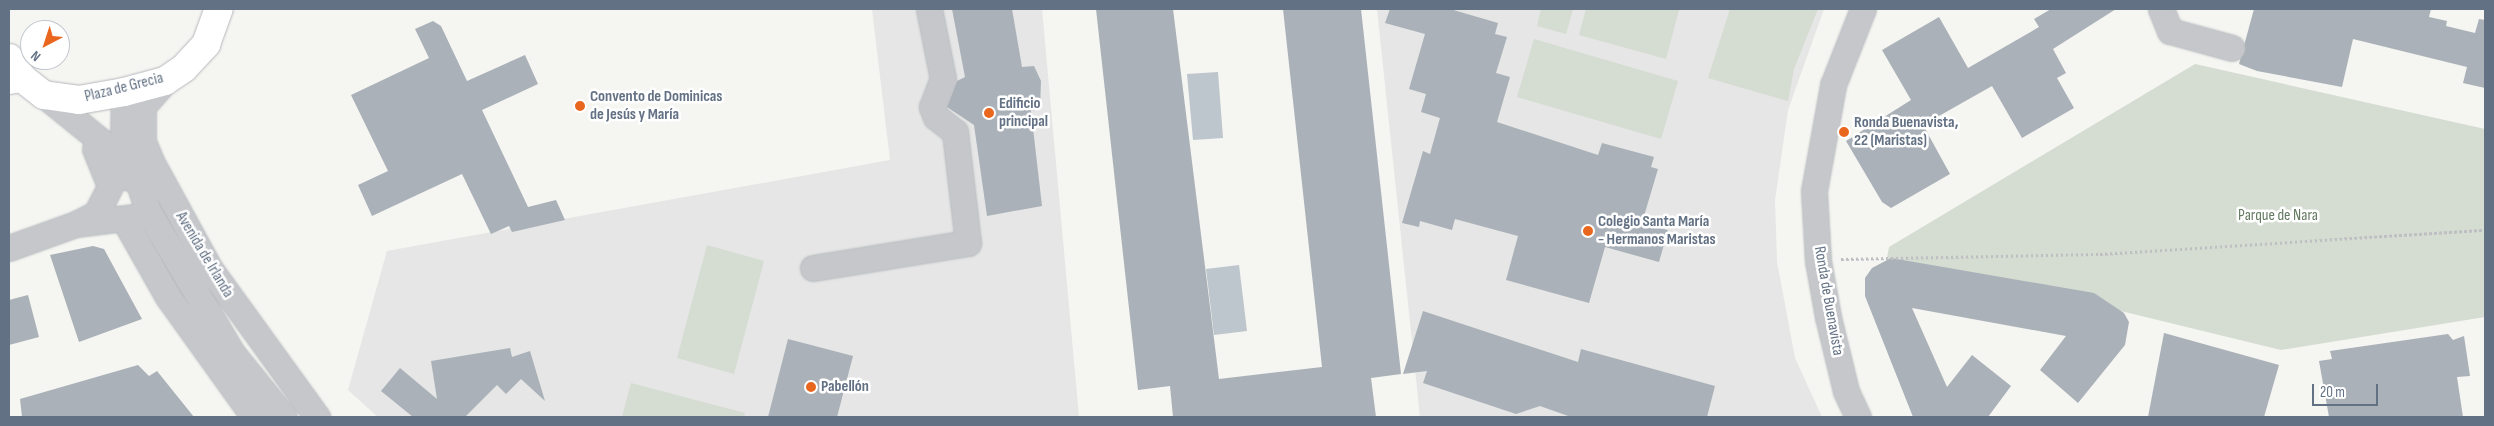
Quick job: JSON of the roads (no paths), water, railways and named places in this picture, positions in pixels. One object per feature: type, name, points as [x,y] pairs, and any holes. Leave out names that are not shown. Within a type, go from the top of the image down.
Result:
[{"type":"main road","name":"Plaza de Grecia","points":[[13,72],[44,95],[79,100],[124,92],[165,80],[196,57],[227,11]]},
{"type":"street","points":[[813,268],[968,243],[955,132],[936,117],[932,107],[943,79],[929,9]]},
{"type":"street","name":"Ronda de Buenavista","points":[[1858,417],[1846,391],[1818,260],[1814,192],[1818,154],[1833,85],[1863,9]]},
{"type":"street","points":[[2161,9],[2170,31],[2232,48]]},
{"type":"street","name":"Avenida de Irlanda","points":[[165,80],[143,106],[143,142],[152,165],[210,269],[318,417]]},
{"type":"street","name":"Avenida de Irlanda","points":[[124,92],[123,138],[137,188],[148,213],[172,257],[232,353],[284,417]]},
{"type":"street","name":"Avenida de Irlanda","points":[[44,95],[82,125],[137,188]]},
{"type":"street","name":"Avenida de Irlanda","points":[[76,224],[96,214],[110,186],[82,125]]},
{"type":"street","name":"Avenida de Irlanda","points":[[76,224],[125,221],[148,213]]},
{"type":"street","points":[[125,221],[176,307],[254,417]]},
{"type":"street","points":[[9,248],[76,224]]},
{"type":"street","name":"Avenida de Irlanda","points":[[172,257],[176,307]]},
{"type":"place","name":"Convento de Dominicas de Jesús y María","points":[[580,106]]},
{"type":"place","name":"Edificio principal","points":[[989,113]]},
{"type":"place","name":"Ronda Buenavista, 22 (Maristas)","points":[[1844,132]]},
{"type":"place","name":"Colegio Santa María - Hermanos Maristas","points":[[1588,231]]},
{"type":"place","name":"Pabellón","points":[[811,387]]},
{"type":"park label","name":"Parque de Nara","points":[[2278,216]]}]
